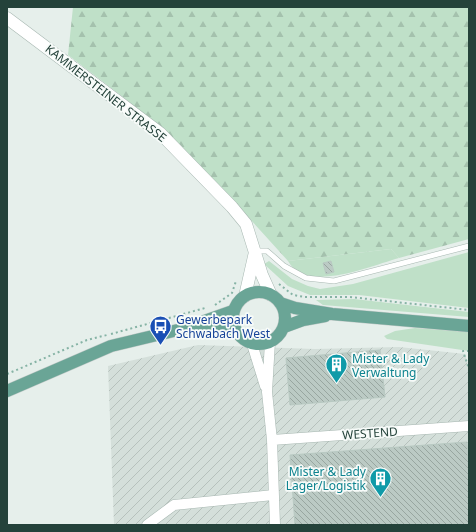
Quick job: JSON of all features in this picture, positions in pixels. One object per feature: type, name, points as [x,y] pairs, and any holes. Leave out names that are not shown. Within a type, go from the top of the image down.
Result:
[{"type":"main road","points":[[276,299],[284,310],[284,327],[281,333],[270,342],[264,344],[252,344],[245,341],[236,332],[232,318],[233,311],[240,300],[245,296],[258,292],[276,299],[295,308],[332,314],[469,326]]},
{"type":"main road","points":[[7,391],[111,346],[182,329],[233,311]]},
{"type":"main road","points":[[284,327],[303,320],[332,314]]},
{"type":"main road","points":[[182,329],[209,327],[236,332]]},
{"type":"street","name":"KAMMERSTEINER STRASSE","points":[[7,18],[160,133],[246,224],[262,275],[276,299]]},
{"type":"street","points":[[245,296],[255,251]]},
{"type":"street","points":[[270,342],[267,392],[272,440],[275,525]]},
{"type":"street","points":[[252,344],[267,392]]},
{"type":"street","name":"WESTEND","points":[[272,440],[469,426]]},
{"type":"street","points":[[147,525],[174,505],[273,494]]},
{"type":"lane","points":[[255,251],[267,251],[284,266],[306,278],[334,281],[469,246]]},
{"type":"path","points":[[469,351],[463,351],[469,369]]},
{"type":"shaded area","points":[[198,345],[315,349],[399,347],[465,354],[469,369],[469,525],[114,525],[108,366]]},
{"type":"green space","points":[[73,7],[469,7],[469,239],[399,258],[391,249],[288,261],[220,187],[166,134],[128,101],[68,55]]},
{"type":"green space","points":[[391,249],[399,258],[356,271],[323,277],[309,276],[297,271],[288,261]]},
{"type":"green space","points":[[469,252],[469,308],[359,295],[310,295],[288,286],[264,264],[269,261],[292,279],[308,286],[320,289],[353,284]]},
{"type":"green space","points":[[354,299],[469,312],[469,317],[323,305],[316,300]]},
{"type":"green space","points":[[415,328],[469,332],[469,351],[387,339],[384,336],[395,331]]},
{"type":"building","points":[[331,261],[334,272],[326,274],[323,263]]},
{"type":"building","name":"Mister & Lady Verwaltung","points":[[380,350],[385,397],[290,405],[286,358]]},
{"type":"building","name":"Mister & Lady Lager/Logistik","points":[[467,442],[469,472],[469,525],[295,525],[290,455]]},
{"type":"place","name":"Gewerbepark Schwabach West","points":[[161,346]]},
{"type":"place","name":"Mister & Lady Verwaltung","points":[[336,384]]},
{"type":"place","name":"Mister & Lady Lager/Logistik","points":[[381,498]]}]
